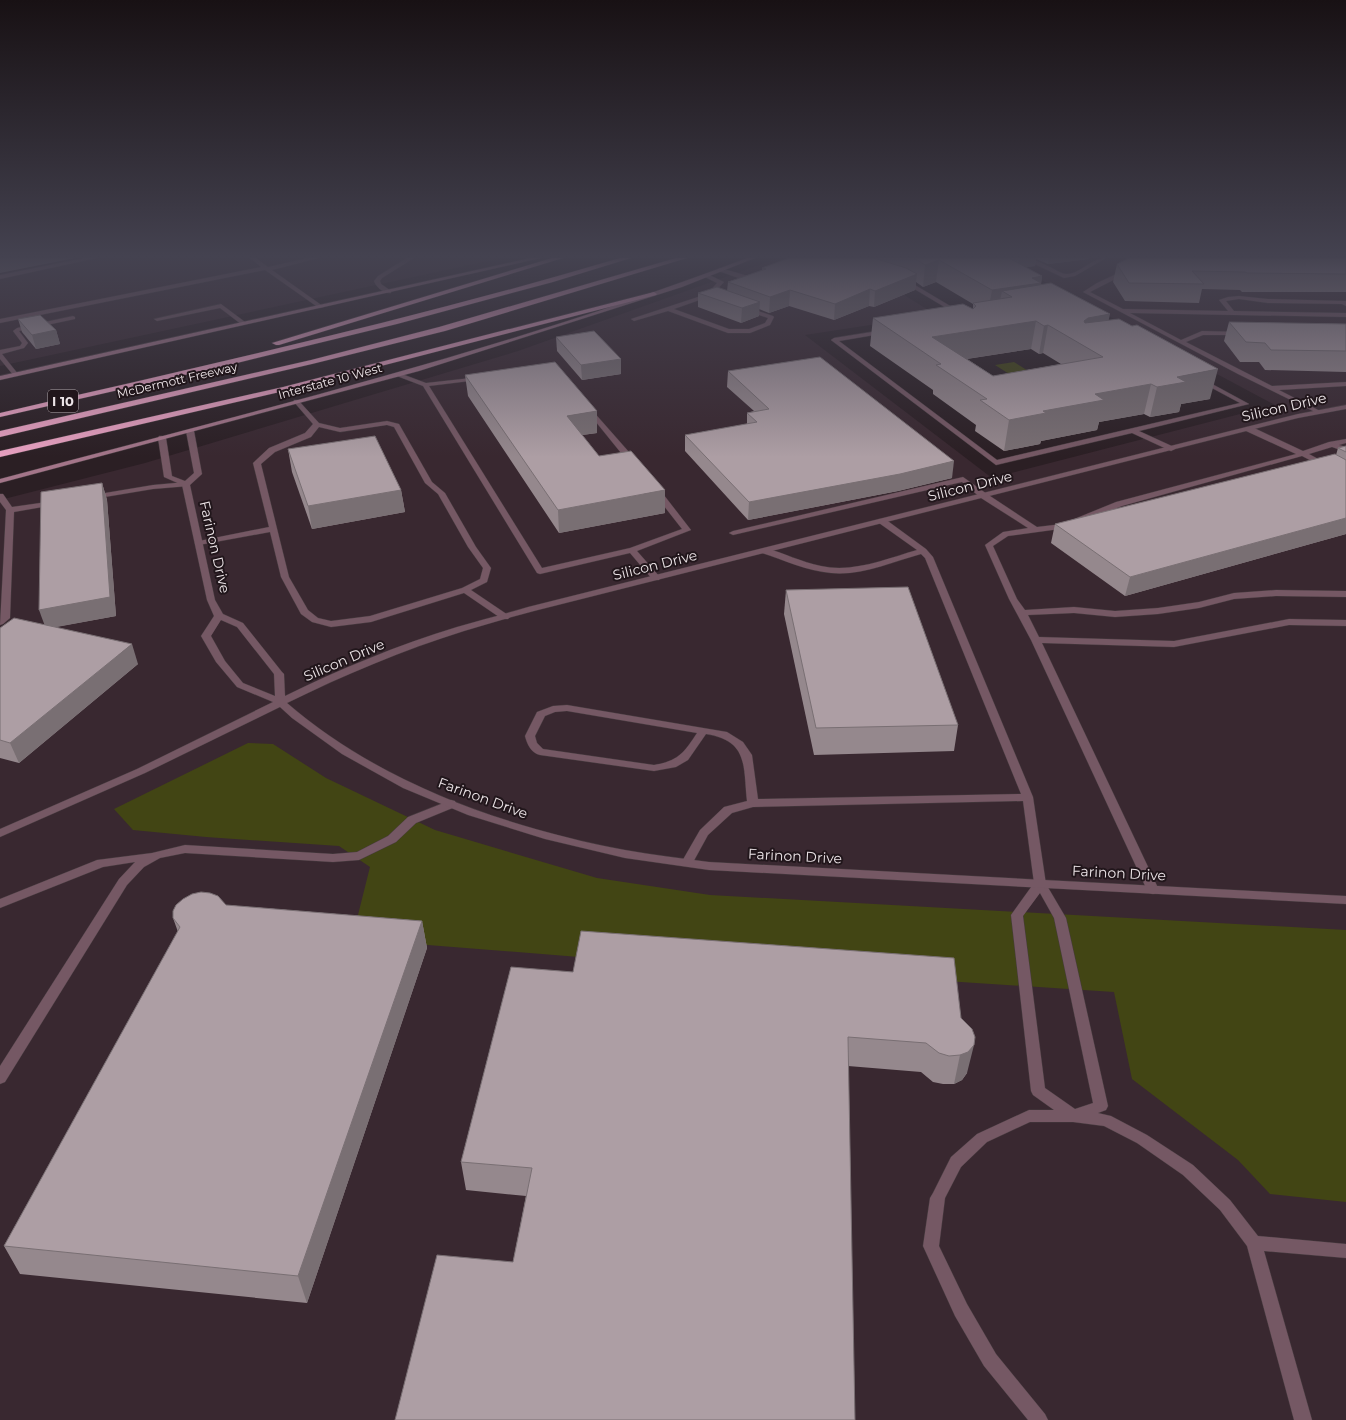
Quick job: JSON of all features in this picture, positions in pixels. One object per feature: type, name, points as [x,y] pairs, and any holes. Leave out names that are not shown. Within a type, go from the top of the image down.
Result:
[{"type":"highway","points":[[125,386],[340,324]]},
{"type":"highway","name":"McDermott Freeway","points":[[0,415],[299,346],[386,324]]},
{"type":"highway","name":"McDermott Freeway","points":[[0,434],[312,362],[457,324]]},
{"type":"highway","points":[[0,454],[284,389],[534,324]]},
{"type":"main road","points":[[0,378],[237,324]]},
{"type":"main road","name":"Interstate 10 West","points":[[0,481],[190,431],[296,401],[399,375],[559,324]]},
{"type":"street","points":[[0,352],[22,347],[25,343],[16,331],[19,329],[42,324]]},
{"type":"street","points":[[710,324],[728,331],[750,331],[767,324]]},
{"type":"street","points":[[1147,324],[1319,412]]},
{"type":"street","points":[[888,332],[834,340],[996,463],[1246,404],[1191,374]]},
{"type":"street","points":[[1181,342],[1202,332],[1250,333]]},
{"type":"street","points":[[0,355],[16,375]]},
{"type":"street","points":[[399,375],[425,385],[485,377]]},
{"type":"street","points":[[1270,388],[1346,384]]},
{"type":"street","points":[[425,385],[540,571],[632,550],[687,530],[650,484]]},
{"type":"street","points":[[296,401],[317,424],[340,430]]},
{"type":"street","points":[[585,406],[635,466]]},
{"type":"street","name":"Silicon Drive","points":[[0,833],[141,771],[324,681],[390,654],[460,629],[530,609],[765,550],[1171,450],[1249,429],[1346,407]]},
{"type":"street","points":[[387,423],[397,425],[429,483],[441,493],[472,547],[487,568],[484,580],[465,590],[371,619],[331,624],[315,620],[304,612],[285,577],[257,463],[272,450],[308,435],[340,430],[387,423]]},
{"type":"street","points":[[308,435],[317,424]]},
{"type":"street","points":[[1249,429],[1303,454],[1346,477]]},
{"type":"street","points":[[85,498],[153,487],[186,484],[198,474],[190,431]]},
{"type":"street","points":[[1134,431],[1171,450]]},
{"type":"street","points":[[162,438],[168,477],[186,484]]},
{"type":"street","points":[[1153,890],[1036,640],[1013,599],[989,544],[1006,534],[1064,526],[1119,504],[1303,454],[1346,440]]},
{"type":"street","points":[[1332,444],[1346,450]]},
{"type":"street","points":[[733,533],[963,480],[984,496],[1036,530]]},
{"type":"street","name":"Farinon Drive","points":[[186,484],[211,600],[219,616],[206,636],[221,662],[240,685],[280,702],[296,716],[346,752],[407,786],[472,812],[545,836],[624,854],[709,866],[1346,900]]},
{"type":"street","points":[[0,496],[10,510],[2,620]]},
{"type":"street","points":[[10,510],[63,502]]},
{"type":"street","points":[[882,521],[929,557],[1028,797],[1040,884],[1060,918],[1101,1106],[1073,1116]]},
{"type":"street","points":[[199,543],[274,529]]},
{"type":"street","points":[[632,550],[656,578]]},
{"type":"street","points":[[765,550],[818,568],[839,571],[863,568],[923,551]]},
{"type":"street","points":[[465,590],[505,617]]},
{"type":"street","points":[[1022,613],[1074,610],[1116,614],[1158,611],[1234,596],[1276,593],[1346,594]]},
{"type":"street","points":[[219,616],[240,625],[279,674],[280,702]]},
{"type":"street","points":[[1036,640],[1174,644],[1289,622],[1346,623]]},
{"type":"street","points":[[703,731],[688,756],[672,766],[654,768],[540,752],[532,744],[530,736],[541,714],[553,709],[567,708],[723,734],[740,744],[747,755],[753,803]]},
{"type":"street","points":[[687,863],[704,833],[728,810],[753,803],[1028,797]]},
{"type":"street","points":[[0,904],[101,863],[185,850],[333,858],[359,856],[392,839],[412,820],[451,804]]},
{"type":"street","points":[[0,1078],[123,882],[140,864],[158,855]]},
{"type":"street","points":[[1040,884],[1017,915],[1038,1091],[1073,1116]]},
{"type":"street","points":[[1039,1420],[990,1360],[961,1310],[931,1246],[938,1198],[956,1162],[982,1138],[1029,1116],[1073,1116],[1106,1120],[1142,1139],[1188,1170],[1225,1205],[1254,1243],[1303,1420]]},
{"type":"street","points":[[1254,1243],[1346,1251]]},
{"type":"shaded area","points":[[0,324],[194,324],[0,366]]},
{"type":"shaded area","points":[[593,324],[875,324],[805,335],[992,478],[1275,405],[1124,324],[1346,324],[1346,1420],[0,1420],[0,500],[145,463],[518,351]]},
{"type":"green space","points":[[1014,362],[1033,374],[1014,377],[995,365]]},
{"type":"green space","points":[[248,743],[273,744],[326,778],[435,830],[597,878],[710,895],[1346,930],[1346,1202],[1270,1194],[1238,1160],[1132,1079],[1114,992],[579,957],[352,939],[370,867],[339,846],[206,837],[133,830],[114,809]]},
{"type":"building","points":[[23,324],[50,324],[56,330],[32,335]]},
{"type":"building","points":[[882,324],[1015,324],[932,337],[993,376],[1103,357],[1048,325],[1044,326],[1041,324],[1137,325],[1218,369],[1177,377],[1186,382],[1157,387],[1151,384],[1095,394],[1104,400],[1043,411],[1046,413],[1009,420],[980,400],[987,399],[936,365],[941,364]]},
{"type":"building","points":[[1231,324],[1346,324],[1346,351],[1271,350],[1265,343],[1246,342]]},
{"type":"building","points":[[594,331],[621,359],[581,365],[556,337]]},
{"type":"building","points":[[820,357],[954,461],[900,474],[749,502],[685,435],[757,422],[747,413],[769,409],[728,371]]},
{"type":"building","points":[[555,362],[597,411],[567,416],[599,456],[631,451],[665,490],[558,510],[465,375]]},
{"type":"building","points":[[375,436],[401,490],[308,506],[288,449]]},
{"type":"building","points":[[1346,446],[1346,452],[1338,448]]},
{"type":"building","points":[[1335,454],[1346,460],[1346,518],[1130,577],[1055,524]]},
{"type":"building","points":[[102,483],[110,597],[39,610],[41,492]]},
{"type":"building","points":[[908,587],[958,725],[816,728],[786,590]]},
{"type":"building","points":[[14,618],[132,644],[10,743],[0,740],[0,628]]},
{"type":"building","points":[[201,892],[218,896],[226,905],[422,921],[298,1276],[4,1246],[180,927],[173,918],[173,911],[176,905],[192,894]]},
{"type":"building","points":[[581,931],[954,958],[961,1018],[972,1029],[975,1037],[974,1045],[968,1052],[960,1055],[949,1056],[939,1053],[926,1043],[848,1037],[855,1420],[395,1420],[437,1255],[513,1262],[532,1168],[461,1162],[511,967],[573,972]]}]
